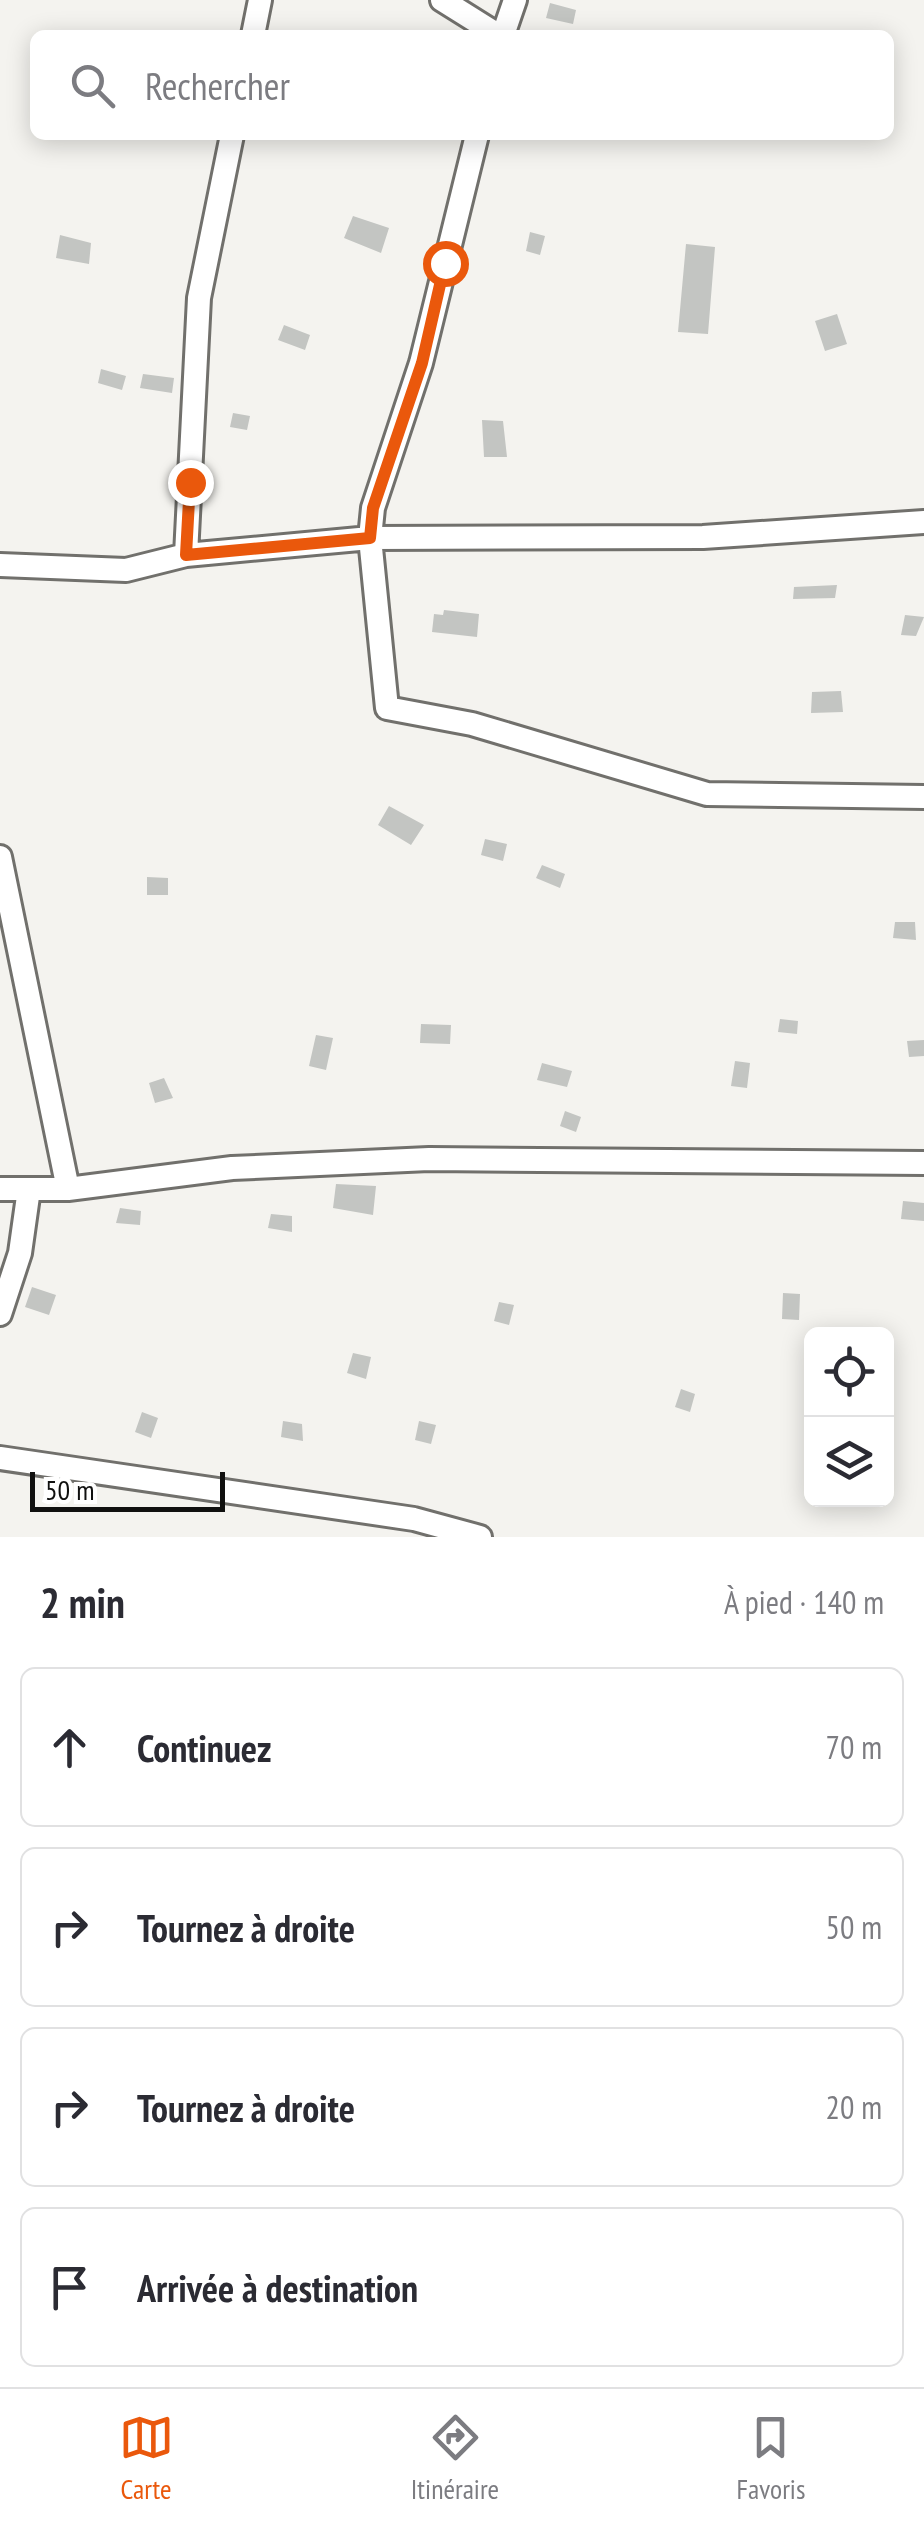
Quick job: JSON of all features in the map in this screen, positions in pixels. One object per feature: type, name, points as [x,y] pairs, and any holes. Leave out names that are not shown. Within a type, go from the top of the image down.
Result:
[{"type":"street","points":[[254,30],[260,0]]},
{"type":"street","points":[[442,0],[492,30]]},
{"type":"street","points":[[502,30],[515,0]]},
{"type":"street","points":[[186,555],[199,298],[231,140]]},
{"type":"street","points":[[475,140],[422,363],[373,508],[370,538],[387,708],[472,724],[707,794],[924,796]]},
{"type":"street","points":[[0,565],[126,570],[186,555],[370,538],[702,538],[924,522]]},
{"type":"street","points":[[0,858],[8,935],[68,1189]]},
{"type":"street","points":[[0,1189],[68,1189],[232,1168],[428,1159],[924,1163]]},
{"type":"street","points":[[0,1314],[20,1254],[29,1189]]},
{"type":"street","points":[[0,1458],[414,1519],[480,1537]]},
{"type":"building","points":[[550,3],[576,10],[573,24],[546,18]]},
{"type":"building","points":[[353,216],[389,228],[381,253],[344,238]]},
{"type":"building","points":[[530,232],[545,236],[540,255],[526,251]]},
{"type":"building","points":[[60,235],[91,243],[89,264],[56,258]]},
{"type":"building","points":[[686,244],[715,247],[708,334],[678,332]]},
{"type":"building","points":[[837,314],[847,344],[825,351],[815,321]]},
{"type":"building","points":[[284,325],[310,335],[305,350],[278,340]]},
{"type":"building","points":[[101,369],[126,376],[122,390],[98,383]]},
{"type":"building","points":[[143,374],[174,378],[172,393],[140,388]]},
{"type":"building","points":[[233,413],[250,416],[247,430],[230,427]]},
{"type":"building","points":[[482,420],[503,421],[507,457],[484,457]]},
{"type":"building","points":[[837,585],[835,598],[793,599],[794,587]]},
{"type":"building","points":[[444,610],[479,614],[477,637],[432,632],[434,614],[443,615]]},
{"type":"building","points":[[905,615],[924,617],[916,636],[901,635]]},
{"type":"building","points":[[841,691],[843,712],[811,713],[812,692]]},
{"type":"building","points":[[389,806],[424,825],[411,845],[378,825]]},
{"type":"building","points":[[485,839],[507,844],[503,861],[481,855]]},
{"type":"building","points":[[542,865],[565,874],[560,888],[536,878]]},
{"type":"building","points":[[147,877],[168,878],[168,895],[147,895]]},
{"type":"building","points":[[895,922],[915,922],[916,940],[893,938]]},
{"type":"building","points":[[780,1019],[798,1021],[797,1034],[778,1032]]},
{"type":"building","points":[[421,1024],[451,1025],[450,1044],[420,1043]]},
{"type":"building","points":[[316,1035],[333,1038],[326,1070],[309,1066]]},
{"type":"building","points":[[924,1040],[924,1056],[909,1057],[907,1041]]},
{"type":"building","points":[[735,1061],[750,1063],[747,1088],[731,1086]]},
{"type":"building","points":[[542,1063],[572,1071],[567,1087],[537,1080]]},
{"type":"building","points":[[164,1078],[173,1098],[155,1103],[149,1083]]},
{"type":"building","points":[[565,1111],[581,1117],[576,1132],[560,1126]]},
{"type":"building","points":[[336,1184],[376,1186],[373,1215],[333,1208]]},
{"type":"building","points":[[903,1201],[924,1203],[924,1221],[901,1219]]},
{"type":"building","points":[[120,1208],[141,1211],[140,1225],[116,1223]]},
{"type":"building","points":[[271,1214],[292,1216],[292,1232],[268,1228]]},
{"type":"building","points":[[32,1287],[56,1295],[49,1315],[25,1307]]},
{"type":"building","points":[[783,1293],[800,1294],[799,1320],[782,1319]]},
{"type":"building","points":[[499,1302],[514,1305],[509,1325],[494,1321]]},
{"type":"building","points":[[353,1353],[371,1357],[366,1379],[347,1373]]},
{"type":"building","points":[[681,1389],[695,1394],[690,1412],[675,1407]]},
{"type":"building","points":[[142,1412],[158,1418],[151,1438],[135,1432]]},
{"type":"building","points":[[283,1421],[302,1424],[303,1441],[281,1437]]},
{"type":"building","points":[[419,1421],[436,1425],[431,1444],[415,1440]]},
{"type":"route","points":[[190,482],[186,555],[370,538],[373,508],[422,363],[445,263]]}]
